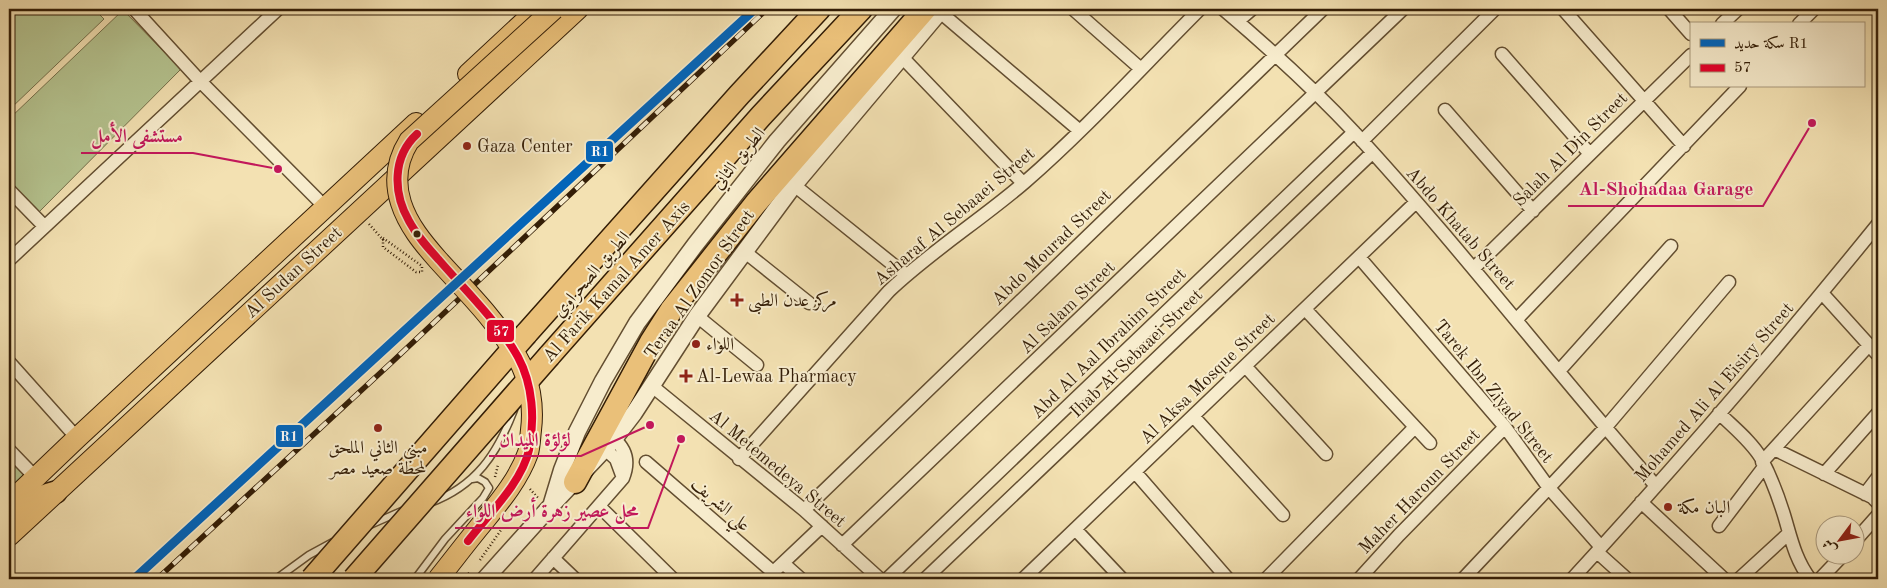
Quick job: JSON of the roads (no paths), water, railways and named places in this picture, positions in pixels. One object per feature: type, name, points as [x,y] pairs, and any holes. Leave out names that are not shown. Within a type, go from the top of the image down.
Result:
[{"type":"highway","name":"Al Farik Kamal Amer Axis","points":[[312,579],[532,326],[739,95],[819,9]]},
{"type":"highway","name":"Al Farik Kamal Amer Axis","points":[[354,579],[761,116],[861,9]]},
{"type":"highway","points":[[575,482],[650,342],[672,309],[756,203],[936,10]]},
{"type":"highway","points":[[9,520],[28,503],[43,495],[56,492]]},
{"type":"main road","name":"Al Sudan Street","points":[[9,503],[538,9]]},
{"type":"main road","points":[[438,579],[507,492],[520,471],[528,451],[532,421],[531,396],[518,357],[505,338],[421,240],[409,221],[401,203],[397,169],[402,152],[409,141],[554,9]]},
{"type":"main road","name":"Al Sudan Street","points":[[9,536],[578,9]]},
{"type":"street","points":[[134,9],[200,81],[326,208]]},
{"type":"street","points":[[9,260],[278,9]]},
{"type":"street","name":"الطريق الثاني","points":[[551,505],[577,432],[603,381],[637,322],[777,141],[893,9]]},
{"type":"street","points":[[1073,9],[1141,68]]},
{"type":"street","name":"Asharaf Al Sebaaei Street","points":[[739,459],[889,291],[906,275],[979,220],[1023,183],[1080,131],[1200,9]]},
{"type":"street","name":"Abdo Khatab Street","points":[[1224,9],[1274,54],[1358,136],[1474,268],[1605,428],[1656,486]]},
{"type":"street","points":[[1238,21],[1252,9]]},
{"type":"street","name":"Abdo Mourad Street","points":[[804,510],[1274,54],[1323,9]]},
{"type":"street","name":"Al Salam Street","points":[[842,545],[1403,9]]},
{"type":"street","name":"Abd Al Aal Ibrahim Street","points":[[887,579],[1358,136],[1496,9]]},
{"type":"street","points":[[1563,9],[1684,146]]},
{"type":"street","points":[[1668,9],[1690,33]]},
{"type":"street","points":[[1724,22],[1738,9]]},
{"type":"street","points":[[1801,22],[1814,9]]},
{"type":"street","points":[[936,10],[1080,131]]},
{"type":"street","name":"Teraa Al Zomor Street","points":[[479,574],[575,482],[610,444],[652,386],[696,316],[794,185],[901,56],[936,10]]},
{"type":"street","points":[[1502,54],[1590,154]]},
{"type":"street","points":[[901,56],[1023,183]]},
{"type":"street","name":"Salah Al Din Street","points":[[1474,268],[1690,56]]},
{"type":"street","points":[[1516,320],[1738,88]]},
{"type":"street","points":[[1445,110],[1533,211]]},
{"type":"street","name":"Ihab Al Sebaaei Street","points":[[925,579],[1372,153]]},
{"type":"street","points":[[794,185],[906,275]]},
{"type":"street","points":[[9,190],[44,226]]},
{"type":"street","name":"Al Aksa Mosque Street","points":[[1023,579],[1416,202]]},
{"type":"street","name":"Mohamed Ali Al Eisiry Street","points":[[1572,579],[1719,413],[1822,293],[1878,224]]},
{"type":"street","points":[[1558,371],[1671,246]]},
{"type":"street","points":[[745,252],[809,303]]},
{"type":"street","name":"Tarek Ibn Ziyad Street","points":[[1359,257],[1521,446],[1549,488],[1599,549],[1627,579]]},
{"type":"street","points":[[1463,579],[1605,428],[1729,282]]},
{"type":"street","points":[[1822,293],[1878,355]]},
{"type":"street","points":[[1305,309],[1430,443]]},
{"type":"street","points":[[696,316],[757,365]]},
{"type":"street","points":[[1719,526],[1774,449],[1869,345]]},
{"type":"street","points":[[9,362],[77,438]]},
{"type":"street","points":[[1246,366],[1326,454]]},
{"type":"street","name":"Al Metemedeya Street","points":[[652,386],[739,459],[804,510],[880,579]]},
{"type":"street","points":[[1719,413],[1753,447],[1763,464],[1784,515],[1788,534],[1798,560],[1810,579]]},
{"type":"street","points":[[1824,474],[1878,413]]},
{"type":"street","points":[[1193,416],[1282,515]]},
{"type":"street","points":[[1266,579],[1414,427]]},
{"type":"street","name":"Maher Haroun Street","points":[[1359,579],[1505,427]]},
{"type":"street","points":[[535,579],[623,478],[610,444]]},
{"type":"street","points":[[1774,449],[1865,494],[1878,503]]},
{"type":"street","points":[[9,450],[36,478]]},
{"type":"street","name":"علي الشريف","points":[[646,462],[769,576]]},
{"type":"street","points":[[1135,472],[1228,579]]},
{"type":"street","points":[[1865,494],[1878,477]]},
{"type":"street","points":[[1641,502],[1724,579]]},
{"type":"street","points":[[599,506],[673,579]]},
{"type":"street","points":[[1864,531],[1878,515]]},
{"type":"street","points":[[769,576],[822,526]]},
{"type":"street","points":[[1075,529],[1122,579]]},
{"type":"street","points":[[1739,579],[1788,534]]},
{"type":"street","points":[[553,558],[575,579]]},
{"type":"street","points":[[783,563],[801,579]]},
{"type":"street","points":[[1820,579],[1832,566]]},
{"type":"lane","name":"الطريق الصحراوي","points":[[578,312],[629,254]]},
{"type":"lane","name":"الطريق الصحراوي","points":[[276,579],[309,555],[328,545],[407,509],[422,506],[449,496],[471,480],[493,453],[522,392],[544,352],[553,340]]},
{"type":"lane","points":[[415,579],[445,540],[483,498],[489,488],[485,482],[478,478],[471,480]]},
{"type":"railway","points":[[157,579],[391,363],[767,9]]},
{"type":"rail line","name":"R1","points":[[134,579],[755,9]]},
{"type":"place","name":"Al-Shohadaa Garage","points":[[1812,123]]},
{"type":"place","name":"Gaza Center","points":[[467,146]]},
{"type":"place","name":"مستشفى الأمل","points":[[278,169]]},
{"type":"place","name":"مركز عدن الطبى","points":[[737,300]]},
{"type":"place","name":"اللواء","points":[[696,344]]},
{"type":"place","name":"Al-Lewaa Pharmacy","points":[[686,376]]},
{"type":"place","name":"لؤلؤة الميدان","points":[[650,425]]},
{"type":"place","name":"مبني الثاني الملحق لمحطة صعيد مصر","points":[[378,428]]},
{"type":"place","name":"محل عصير زهرة أرض اللواء","points":[[681,439]]},
{"type":"place","name":"البان مكة","points":[[1668,507]]}]
